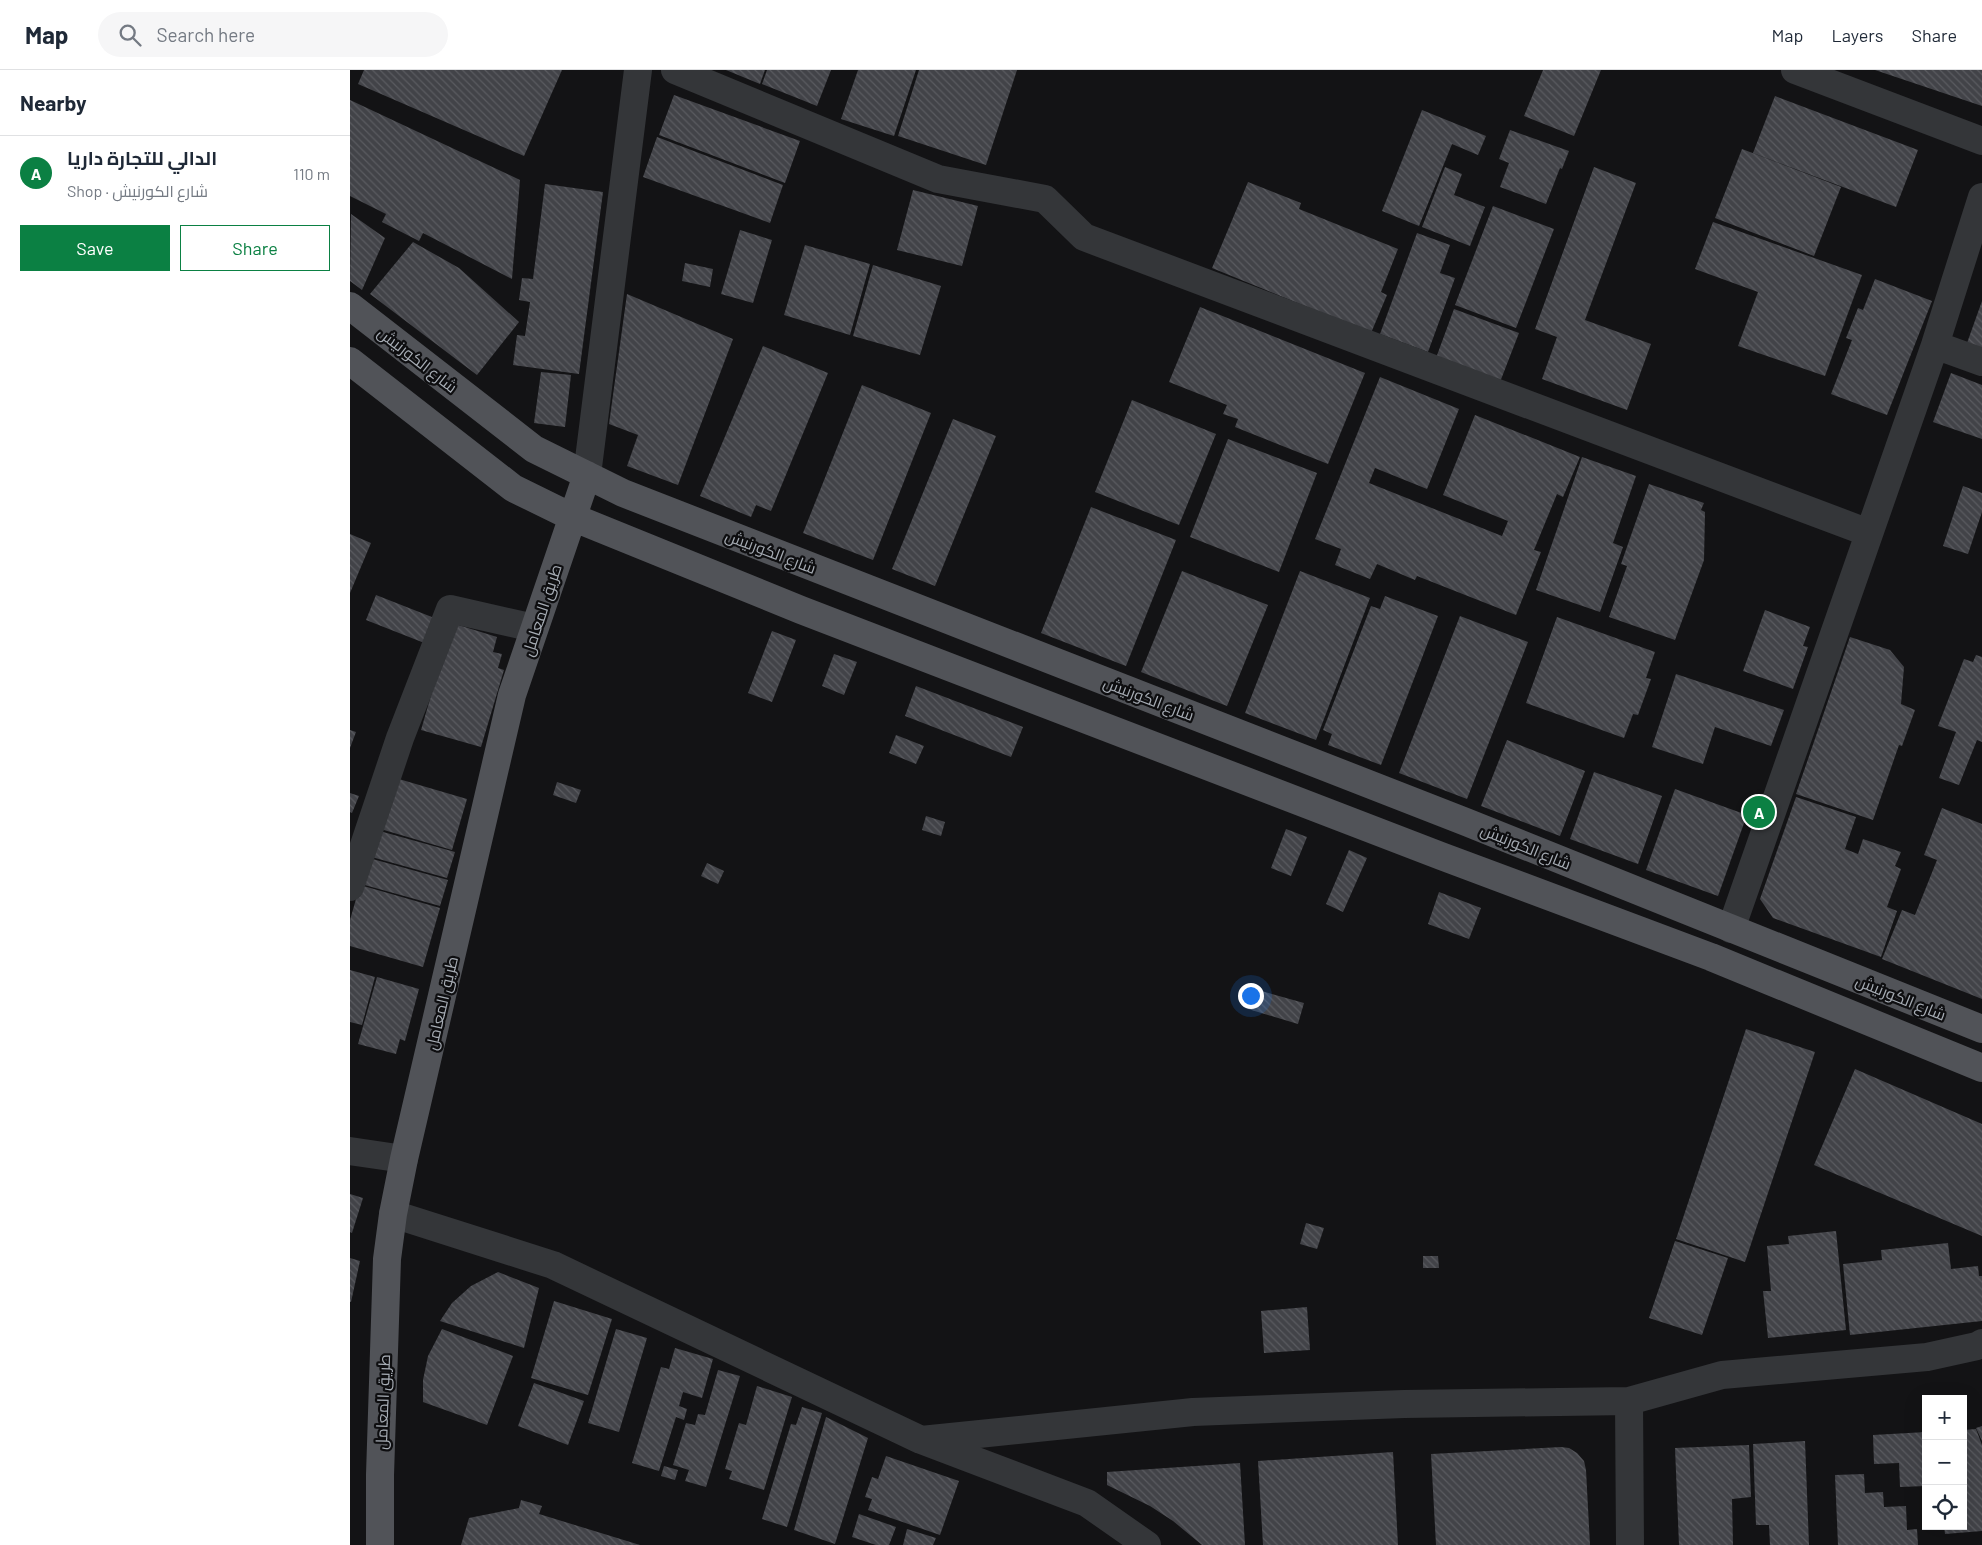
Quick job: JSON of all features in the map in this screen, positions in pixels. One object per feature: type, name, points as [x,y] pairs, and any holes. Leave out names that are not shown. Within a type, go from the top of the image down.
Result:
[{"type":"main road","name":"شارع الكورنيش","points":[[350,306],[534,449],[623,493],[1466,822],[1982,1029]]},
{"type":"main road","points":[[350,360],[514,488],[572,518],[884,642],[1441,856],[1711,957],[1982,1068]]},
{"type":"main road","name":"طريق المعامل","points":[[380,1545],[380,1474],[387,1269],[393,1214],[404,1159],[512,695],[587,475]]},
{"type":"street","points":[[587,475],[638,70]]},
{"type":"street","points":[[675,70],[938,179],[1045,199],[1084,237],[1869,534]]},
{"type":"street","points":[[1795,70],[1982,141]]},
{"type":"street","points":[[1731,929],[1935,345],[1982,197]]},
{"type":"street","points":[[1935,345],[1982,362]]},
{"type":"street","points":[[350,887],[400,738],[450,609],[534,628]]},
{"type":"street","points":[[350,1151],[404,1159]]},
{"type":"street","points":[[393,1214],[553,1265],[921,1440],[1087,1503],[1147,1545]]},
{"type":"street","points":[[921,1440],[1193,1412],[1404,1404],[1629,1401],[1722,1375],[1927,1357],[1982,1343]]},
{"type":"street","points":[[1629,1401],[1630,1545]]},
{"type":"building","points":[[364,70],[562,70],[524,156],[358,84]]},
{"type":"building","points":[[726,70],[765,70],[760,84]]},
{"type":"building","points":[[767,70],[831,70],[817,106],[762,84]]},
{"type":"building","points":[[858,70],[916,70],[894,136],[841,119]]},
{"type":"building","points":[[919,70],[1017,70],[986,165],[898,136]]},
{"type":"building","points":[[1543,70],[1601,70],[1574,136],[1524,116]]},
{"type":"building","points":[[1875,70],[1982,70],[1982,106]]},
{"type":"building","points":[[674,95],[800,141],[785,183],[659,135]]},
{"type":"building","points":[[1775,96],[1918,150],[1896,207],[1753,153]]},
{"type":"building","points":[[350,100],[520,180],[512,279],[423,233],[419,241],[382,222],[386,214],[350,196]]},
{"type":"building","points":[[1422,110],[1486,136],[1478,155],[1452,144],[1419,226],[1382,211]]},
{"type":"building","points":[[1510,130],[1569,151],[1546,204],[1500,187],[1509,163],[1499,159]]},
{"type":"building","points":[[657,137],[783,185],[770,223],[643,177]]},
{"type":"building","points":[[1742,149],[1841,187],[1814,256],[1715,218]]},
{"type":"building","points":[[1445,167],[1462,174],[1454,195],[1485,207],[1470,246],[1422,227]]},
{"type":"building","points":[[1594,167],[1636,183],[1585,320],[1651,344],[1627,410],[1542,379],[1557,337],[1535,329]]},
{"type":"building","points":[[1248,182],[1301,203],[1299,209],[1398,249],[1381,292],[1387,295],[1371,333],[1212,268]]},
{"type":"building","points":[[545,184],[603,192],[579,374],[513,365],[517,335],[525,336],[530,302],[519,300],[522,278],[533,279]]},
{"type":"building","points":[[913,190],[978,206],[962,266],[897,250]]},
{"type":"building","points":[[1493,206],[1554,229],[1516,328],[1455,305]]},
{"type":"building","points":[[351,214],[385,238],[362,290],[350,281]]},
{"type":"building","points":[[1713,222],[1862,275],[1825,376],[1738,346],[1758,292],[1695,269]]},
{"type":"building","points":[[740,230],[772,240],[753,303],[721,294]]},
{"type":"building","points":[[1417,233],[1450,245],[1440,273],[1455,278],[1428,352],[1380,334]]},
{"type":"building","points":[[413,242],[459,268],[519,322],[477,375],[370,294]]},
{"type":"building","points":[[805,245],[870,264],[850,335],[784,315]]},
{"type":"building","points":[[685,263],[713,269],[710,287],[682,281]]},
{"type":"building","points":[[873,265],[941,286],[920,355],[853,336]]},
{"type":"building","points":[[1875,279],[1932,301],[1887,415],[1831,394],[1852,340],[1846,338],[1858,308],[1863,310]]},
{"type":"building","points":[[627,294],[733,339],[678,485],[627,466],[638,435],[609,424]]},
{"type":"building","points":[[1982,301],[1982,348],[1967,343]]},
{"type":"building","points":[[1200,307],[1365,373],[1328,464],[1235,427],[1238,419],[1223,414],[1227,405],[1169,382]]},
{"type":"building","points":[[1454,309],[1519,333],[1500,382],[1436,358]]},
{"type":"building","points":[[763,346],[828,373],[771,511],[756,505],[751,517],[700,496]]},
{"type":"building","points":[[541,372],[571,375],[565,427],[534,423]]},
{"type":"building","points":[[1951,373],[1982,385],[1982,439],[1933,422]]},
{"type":"building","points":[[1380,377],[1459,409],[1427,489],[1375,468],[1369,483],[1502,536],[1508,521],[1443,495],[1475,415],[1580,457],[1563,497],[1557,494],[1534,550],[1541,552],[1516,615],[1417,576],[1415,580],[1377,564],[1370,579],[1335,565],[1341,549],[1315,539]]},
{"type":"building","points":[[862,385],[931,413],[873,560],[803,533]]},
{"type":"building","points":[[1132,400],[1216,434],[1179,525],[1095,492]]},
{"type":"building","points":[[953,419],[996,436],[935,586],[892,569]]},
{"type":"building","points":[[1228,439],[1317,473],[1279,572],[1190,537]]},
{"type":"building","points":[[1582,457],[1636,476],[1613,543],[1623,547],[1600,612],[1536,590]]},
{"type":"building","points":[[1649,484],[1704,503],[1701,510],[1705,512],[1704,560],[1675,640],[1609,617],[1627,566],[1621,564]]},
{"type":"building","points":[[1963,486],[1982,493],[1982,512],[1968,554],[1943,546]]},
{"type":"building","points":[[1091,507],[1176,540],[1126,666],[1041,633]]},
{"type":"building","points":[[350,534],[371,543],[350,593]]},
{"type":"building","points":[[1182,571],[1268,605],[1227,706],[1141,672]]},
{"type":"building","points":[[1300,571],[1370,598],[1316,740],[1245,713]]},
{"type":"building","points":[[376,595],[442,621],[432,646],[366,620]]},
{"type":"building","points":[[1385,596],[1438,616],[1381,765],[1328,745],[1332,734],[1323,730],[1371,606],[1380,609]]},
{"type":"building","points":[[1765,610],[1810,627],[1803,646],[1808,647],[1793,689],[1743,671]]},
{"type":"building","points":[[1460,616],[1528,642],[1467,799],[1399,773]]},
{"type":"building","points":[[1557,617],[1655,652],[1646,678],[1651,679],[1638,715],[1633,714],[1624,738],[1526,703]]},
{"type":"building","points":[[452,623],[497,637],[493,652],[502,654],[498,668],[504,670],[481,747],[421,730]]},
{"type":"building","points":[[772,631],[796,640],[772,702],[748,693]]},
{"type":"building","points":[[1850,637],[1890,650],[1904,667],[1901,704],[1915,710],[1902,746],[1899,745],[1873,820],[1796,794]]},
{"type":"building","points":[[834,654],[857,662],[844,695],[822,686]]},
{"type":"building","points":[[1976,655],[1982,657],[1982,742],[1977,740],[1959,785],[1939,778],[1956,732],[1938,726],[1964,659],[1973,662]]},
{"type":"building","points":[[1676,674],[1784,710],[1771,746],[1715,727],[1703,764],[1652,747]]},
{"type":"building","points":[[916,686],[1023,727],[1011,757],[905,716]]},
{"type":"building","points":[[350,730],[356,732],[350,748]]},
{"type":"building","points":[[896,735],[924,746],[916,764],[889,753]]},
{"type":"building","points":[[1507,740],[1585,771],[1560,836],[1481,806]]},
{"type":"building","points":[[1594,772],[1662,796],[1638,864],[1570,839]]},
{"type":"building","points":[[392,777],[467,799],[452,850],[377,828]]},
{"type":"building","points":[[557,782],[581,790],[576,803],[553,795]]},
{"type":"building","points":[[1675,789],[1747,815],[1718,896],[1646,870]]},
{"type":"building","points":[[350,793],[359,796],[352,813],[350,812]]},
{"type":"building","points":[[1796,797],[1856,817],[1845,849],[1858,854],[1863,839],[1901,852],[1895,866],[1901,869],[1887,907],[1897,911],[1881,957],[1773,918],[1760,899]]},
{"type":"building","points":[[1942,808],[1982,824],[1982,999],[1882,959],[1902,910],[1915,915],[1937,860],[1924,855]]},
{"type":"building","points":[[926,816],[945,822],[941,836],[922,830]]},
{"type":"building","points":[[1286,829],[1307,837],[1291,876],[1271,868]]},
{"type":"building","points":[[376,830],[455,852],[447,878],[368,856]]},
{"type":"building","points":[[1349,850],[1367,858],[1343,912],[1326,904]]},
{"type":"building","points":[[369,858],[448,880],[440,906],[361,884]]},
{"type":"building","points":[[707,863],[724,871],[718,884],[701,876]]},
{"type":"building","points":[[360,885],[440,908],[423,967],[350,946],[350,920]]},
{"type":"building","points":[[1439,892],[1481,908],[1469,939],[1428,924]]},
{"type":"building","points":[[350,970],[375,977],[362,1025],[350,1022]]},
{"type":"building","points":[[377,977],[419,989],[405,1041],[400,1039],[396,1054],[358,1044]]},
{"type":"building","points":[[1251,988],[1304,1003],[1298,1024],[1245,1008]]},
{"type":"building","points":[[1746,1029],[1815,1052],[1745,1262],[1676,1239]]},
{"type":"building","points":[[1855,1069],[1982,1124],[1982,1236],[1814,1165]]},
{"type":"building","points":[[350,1194],[363,1198],[352,1233],[350,1232]]},
{"type":"building","points":[[1306,1223],[1324,1228],[1317,1249],[1300,1244]]},
{"type":"building","points":[[1836,1231],[1846,1330],[1768,1338],[1763,1291],[1771,1291],[1767,1246],[1789,1244],[1788,1236]]},
{"type":"building","points":[[1675,1241],[1728,1258],[1702,1335],[1649,1318]]},
{"type":"building","points":[[1948,1243],[1951,1269],[1978,1266],[1979,1276],[1982,1276],[1982,1321],[1850,1335],[1843,1264],[1882,1260],[1881,1250]]},
{"type":"building","points":[[1423,1256],[1438,1256],[1439,1268],[1423,1268]]},
{"type":"building","points":[[350,1258],[360,1261],[351,1302],[350,1302]]},
{"type":"building","points":[[498,1272],[539,1288],[524,1348],[440,1321],[452,1303],[471,1286]]},
{"type":"building","points":[[554,1301],[612,1319],[588,1395],[531,1378]]},
{"type":"building","points":[[1307,1307],[1310,1350],[1264,1353],[1261,1311]]},
{"type":"building","points":[[442,1329],[513,1356],[487,1425],[423,1402],[423,1380],[428,1356]]},
{"type":"building","points":[[616,1329],[647,1338],[619,1432],[588,1423]]},
{"type":"building","points":[[675,1348],[713,1359],[702,1398],[683,1392],[679,1406],[687,1409],[684,1420],[676,1417],[659,1471],[632,1463],[661,1367],[669,1369]]},
{"type":"building","points":[[718,1370],[740,1376],[706,1487],[685,1481],[689,1470],[673,1465],[686,1423],[695,1425],[698,1414],[705,1415]]},
{"type":"building","points":[[534,1383],[584,1401],[568,1445],[518,1426]]},
{"type":"building","points":[[757,1386],[792,1397],[764,1490],[729,1479],[732,1471],[725,1469],[739,1423],[746,1425]]},
{"type":"building","points":[[802,1407],[822,1413],[787,1527],[762,1519],[791,1424],[796,1425]]},
{"type":"building","points":[[826,1417],[868,1438],[835,1544],[794,1530]]},
{"type":"building","points":[[1982,1426],[1982,1441],[1976,1428]]},
{"type":"building","points":[[1976,1429],[1982,1445],[1982,1531],[1945,1534],[1944,1530],[1967,1530],[1967,1430]]},
{"type":"building","points":[[1922,1432],[1922,1486],[1900,1487],[1899,1463],[1874,1464],[1873,1435]]},
{"type":"building","points":[[1805,1441],[1809,1545],[1770,1545],[1769,1525],[1756,1525],[1753,1444]]},
{"type":"building","points":[[1749,1445],[1751,1497],[1732,1499],[1733,1545],[1679,1545],[1675,1448]]},
{"type":"building","points":[[1569,1448],[1584,1461],[1590,1545],[1436,1545],[1431,1454]]},
{"type":"building","points":[[1393,1452],[1398,1545],[1263,1545],[1258,1461]]},
{"type":"building","points":[[886,1456],[959,1481],[940,1535],[868,1510],[872,1499],[865,1497],[872,1477],[878,1479]]},
{"type":"building","points":[[1240,1463],[1245,1545],[1202,1545],[1173,1521],[1150,1506],[1107,1485],[1107,1472]]},
{"type":"building","points":[[664,1466],[678,1470],[675,1480],[661,1476]]},
{"type":"building","points":[[1864,1474],[1865,1493],[1883,1492],[1884,1507],[1906,1506],[1907,1530],[1917,1529],[1918,1545],[1838,1545],[1835,1475]]},
{"type":"building","points":[[521,1500],[542,1506],[539,1514],[640,1545],[461,1545],[469,1518],[519,1508]]},
{"type":"building","points":[[859,1514],[896,1527],[889,1545],[876,1545],[852,1537]]},
{"type":"building","points":[[907,1529],[936,1538],[933,1545],[903,1545]]},
{"type":"place","name":"الدالي للتجارة داريا","points":[[1759,812]]}]
